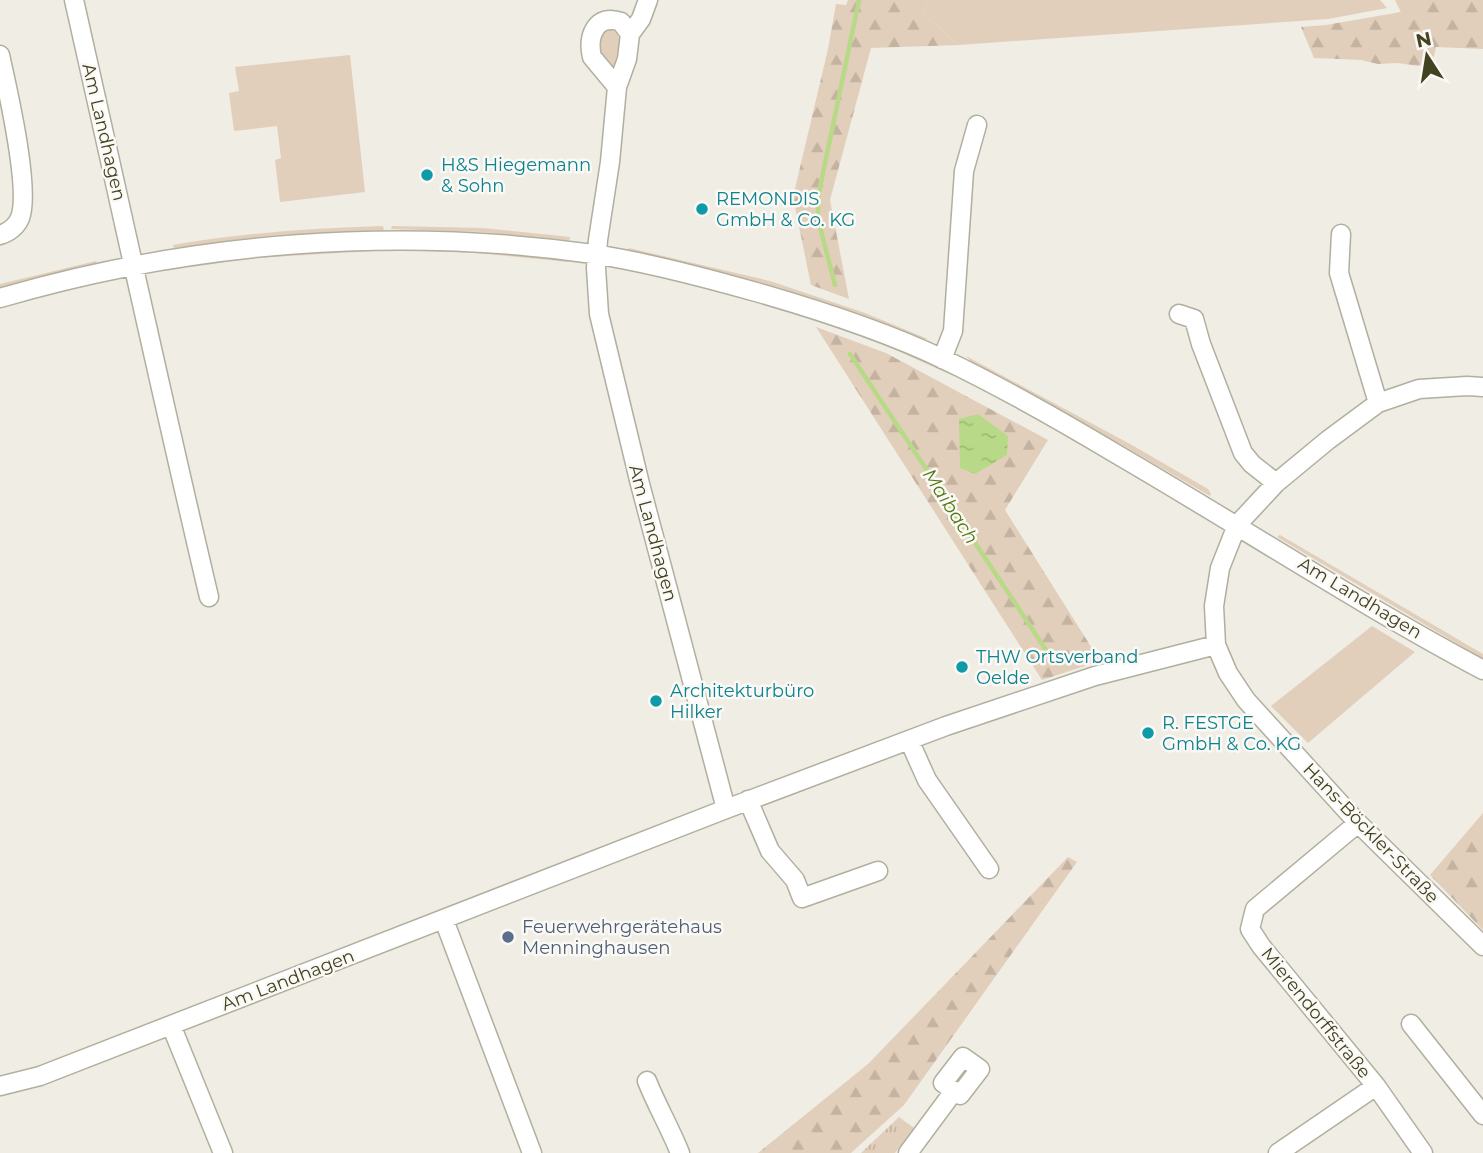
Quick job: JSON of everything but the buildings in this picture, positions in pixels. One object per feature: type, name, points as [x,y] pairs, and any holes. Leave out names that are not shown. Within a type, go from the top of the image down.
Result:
[{"type":"street","name":"Am Landhagen","points":[[74,0],[134,264]]},
{"type":"street","name":"Am Landhagen","points":[[648,0],[642,19],[630,34],[627,59],[617,87],[597,255],[598,314],[726,808]]},
{"type":"street","points":[[617,87],[592,57],[591,35],[600,22],[614,20],[624,25],[630,34]]},
{"type":"street","points":[[0,55],[12,111],[22,197],[21,216],[7,233],[0,235]]},
{"type":"street","points":[[942,359],[953,331],[964,171],[976,125]]},
{"type":"street","points":[[1340,234],[1339,273],[1378,403]]},
{"type":"street","name":"Am Landhagen","points":[[0,298],[134,264],[230,251],[384,240],[473,242],[597,255],[708,278],[804,306],[942,359],[1027,401],[1483,670]]},
{"type":"street","points":[[134,264],[153,360],[209,597]]},
{"type":"street","points":[[1180,314],[1194,319],[1235,437],[1244,453],[1252,464],[1276,483]]},
{"type":"street","points":[[1237,525],[1276,483],[1378,403],[1419,389],[1483,387]]},
{"type":"street","name":"Hans-Böckler-Straße","points":[[1237,525],[1220,568],[1213,606],[1216,645],[1228,673],[1246,700],[1358,823],[1483,946]]},
{"type":"street","name":"Am Landhagen","points":[[0,1086],[40,1076],[726,808],[909,740],[1095,676],[1216,645]]},
{"type":"street","points":[[909,740],[927,780],[989,869]]},
{"type":"street","points":[[748,800],[770,851],[796,880],[802,898],[878,871]]},
{"type":"street","name":"Mierendorffstraße","points":[[1358,823],[1255,909],[1250,929],[1376,1086],[1423,1153]]},
{"type":"street","points":[[444,920],[532,1153]]},
{"type":"street","points":[[1411,1024],[1483,1115]]},
{"type":"street","points":[[171,1025],[223,1153]]},
{"type":"street","points":[[647,1081],[680,1153]]},
{"type":"street","points":[[1279,1153],[1376,1086]]},
{"type":"street","points":[[908,1153],[954,1091]]},
{"type":"green space","points":[[848,0],[929,0],[922,13],[959,45],[871,48],[830,200],[849,299],[811,285],[793,197],[836,4],[846,5]]},
{"type":"green space","points":[[929,0],[1380,0],[1387,8],[1328,19],[959,45],[922,13]]},
{"type":"green space","points":[[1395,0],[1483,0],[1483,49],[1436,47],[1433,60],[1418,66],[1314,58],[1301,27],[1401,12]]},
{"type":"green space","points":[[610,29],[616,32],[620,40],[614,72],[598,50],[600,35]]},
{"type":"green space","points":[[350,55],[365,192],[280,202],[275,160],[281,158],[277,126],[234,131],[229,93],[239,91],[235,67]]},
{"type":"green space","points":[[383,226],[384,230],[276,235],[174,248],[173,245],[278,232]]},
{"type":"green space","points":[[392,226],[483,228],[570,237],[569,241],[482,232],[391,229]]},
{"type":"green space","points":[[373,247],[373,251],[254,258],[164,271],[162,268],[200,261]]},
{"type":"green space","points":[[391,247],[568,258],[568,262],[477,253],[391,250]]},
{"type":"green space","points":[[629,248],[770,281],[865,313],[928,339],[918,339],[774,288],[627,250]]},
{"type":"green space","points":[[96,261],[97,264],[0,289],[0,284]]},
{"type":"green space","points":[[633,269],[652,271],[830,320],[955,372],[954,376],[867,338],[801,314],[636,272]]},
{"type":"green space","points":[[816,327],[886,353],[1048,440],[1005,510],[1100,661],[1042,680]]},
{"type":"green space","points":[[966,356],[1130,444],[1208,489],[1210,496],[1075,418],[973,364]]},
{"type":"green space","points":[[1280,535],[1483,654],[1483,659],[1277,537]]},
{"type":"green space","points":[[1372,626],[1415,652],[1308,743],[1271,706]]},
{"type":"green space","points":[[1483,813],[1483,930],[1430,875]]},
{"type":"green space","points":[[1068,857],[1077,862],[904,1105],[851,1153],[758,1153],[868,1064]]},
{"type":"green space","points":[[899,1117],[914,1128],[895,1153],[861,1153]]},
{"type":"water","points":[[978,414],[1008,436],[1007,455],[975,474],[960,468],[959,419]]},
{"type":"waterway","name":"Maibach","points":[[835,285],[818,219],[818,197],[859,0]]},
{"type":"waterway","name":"Maibach","points":[[850,354],[1052,659]]},
{"type":"place","name":"H&S Hiegemann & Sohn","points":[[427,175]]},
{"type":"place","name":"REMONDIS GmbH & Co. KG","points":[[702,209]]},
{"type":"place","name":"THW Ortsverband Oelde","points":[[962,667]]},
{"type":"place","name":"Architekturbüro Hilker","points":[[656,701]]},
{"type":"place","name":"R. FESTGE GmbH & Co. KG","points":[[1148,733]]},
{"type":"place","name":"Feuerwehrgerätehaus Menninghausen","points":[[508,937]]}]
